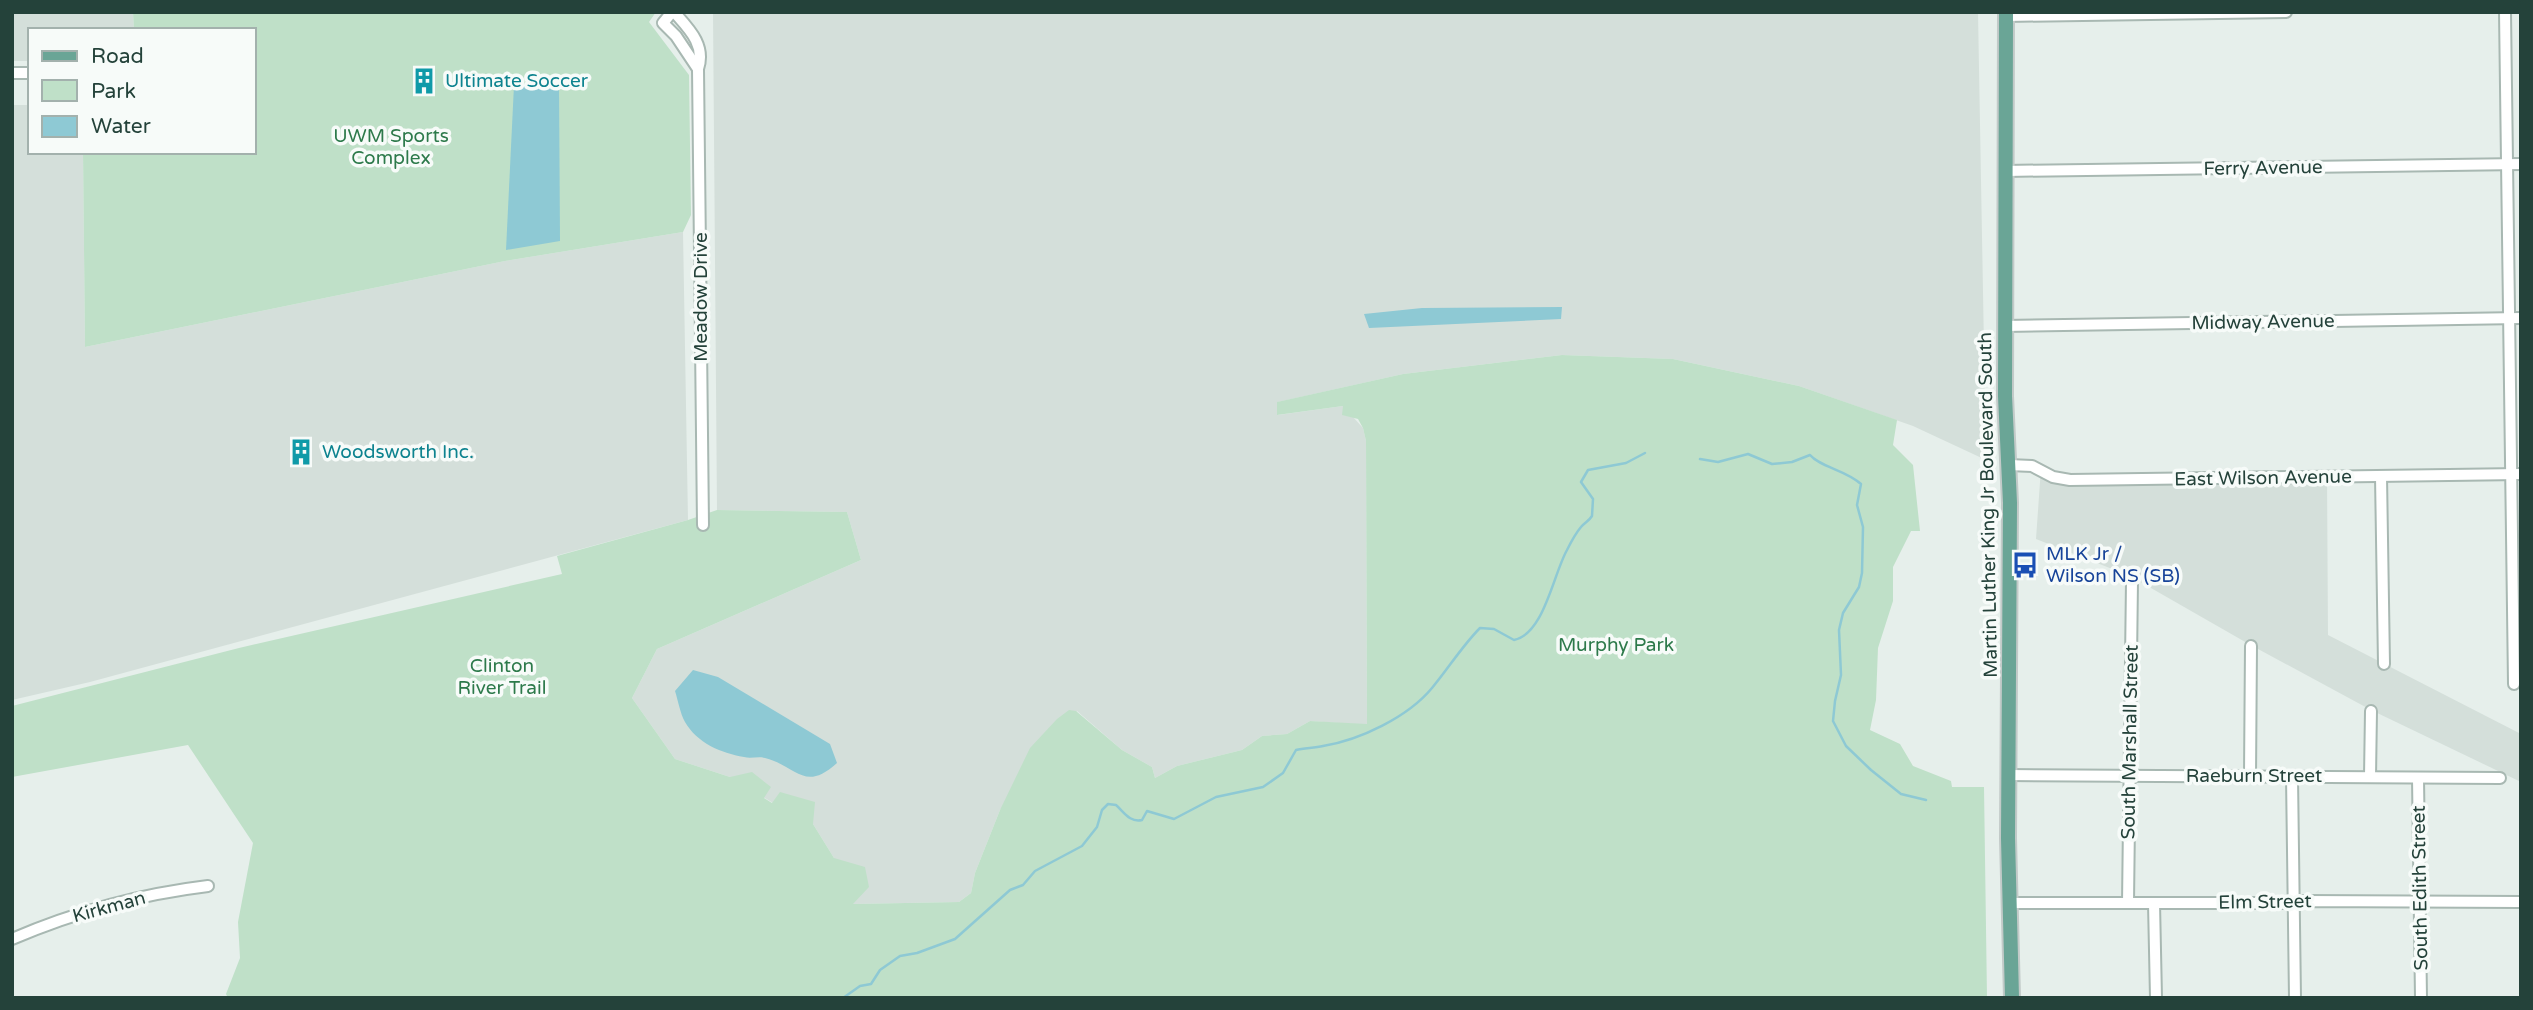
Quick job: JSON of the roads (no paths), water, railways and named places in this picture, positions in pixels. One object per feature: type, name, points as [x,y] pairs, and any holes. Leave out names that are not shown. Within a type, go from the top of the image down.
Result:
[{"type":"main road","name":"Martin Luther King Jr Boulevard South","points":[[2006,14],[2005,396],[2009,465],[2008,775],[2012,998]]},
{"type":"street","points":[[673,12],[663,23],[676,36],[698,69]]},
{"type":"street","name":"Meadow Drive","points":[[673,12],[691,32],[699,46],[701,58],[698,69],[703,525]]},
{"type":"street","points":[[2006,14],[2286,12]]},
{"type":"street","points":[[2505,12],[2507,165],[2515,318],[2517,632],[2514,684]]},
{"type":"street","name":"Ferry Avenue","points":[[2006,171],[2521,164]]},
{"type":"street","name":"Midway Avenue","points":[[2005,326],[2515,318]]},
{"type":"street","name":"East Wilson Avenue","points":[[2009,465],[2032,466],[2053,477],[2070,480],[2516,474]]},
{"type":"street","points":[[2381,476],[2384,664]]},
{"type":"street","name":"South Marshall Street","points":[[2128,903],[2133,581]]},
{"type":"street","points":[[2250,776],[2251,646]]},
{"type":"street","points":[[2370,777],[2371,711]]},
{"type":"street","name":"Raeburn Street","points":[[2008,775],[2500,778]]},
{"type":"street","points":[[2292,777],[2295,998]]},
{"type":"street","name":"South Edith Street","points":[[2418,778],[2421,998]]},
{"type":"street","name":"Kirkman","points":[[12,939],[107,906],[208,886]]},
{"type":"street","name":"Elm Street","points":[[2010,903],[2521,902]]},
{"type":"street","points":[[2154,903],[2156,998]]},
{"type":"water","points":[[559,83],[560,241],[506,250],[514,85]]},
{"type":"water","points":[[1562,307],[1561,319],[1369,328],[1364,314],[1422,308]]},
{"type":"water","points":[[693,670],[718,677],[830,744],[837,763],[826,772],[808,777],[765,758],[735,755],[718,750],[703,741],[685,722],[675,691]]},
{"type":"waterway","points":[[843,998],[860,986],[871,984],[880,970],[900,956],[917,953],[955,939],[1010,890],[1023,885],[1035,871],[1082,846],[1097,827],[1102,810],[1108,804],[1116,805],[1138,821],[1142,820],[1147,811],[1174,819],[1216,797],[1263,787],[1283,773],[1296,750],[1337,743],[1367,733],[1397,718],[1422,699],[1480,628],[1494,629],[1514,640],[1524,635],[1540,615],[1573,538],[1592,516],[1593,499],[1581,482],[1588,470],[1626,463],[1645,453]]},
{"type":"waterway","points":[[1700,459],[1718,462],[1748,454],[1772,464],[1792,462],[1810,455],[1861,484],[1857,505],[1863,527],[1862,573],[1859,587],[1843,613],[1839,630],[1841,675],[1833,721],[1846,746],[1871,770],[1901,794],[1926,800]]},
{"type":"place","name":"Ultimate Soccer","points":[[424,81]]},
{"type":"place","name":"Woodsworth Inc.","points":[[301,452]]},
{"type":"place","name":"MLK Jr / Wilson NS (SB)","points":[[2025,565]]},
{"type":"park label","name":"UWM Sports Complex","points":[[391,147]]},
{"type":"park label","name":"Murphy Park","points":[[1616,645]]},
{"type":"park label","name":"Clinton River Trail","points":[[502,677]]}]
